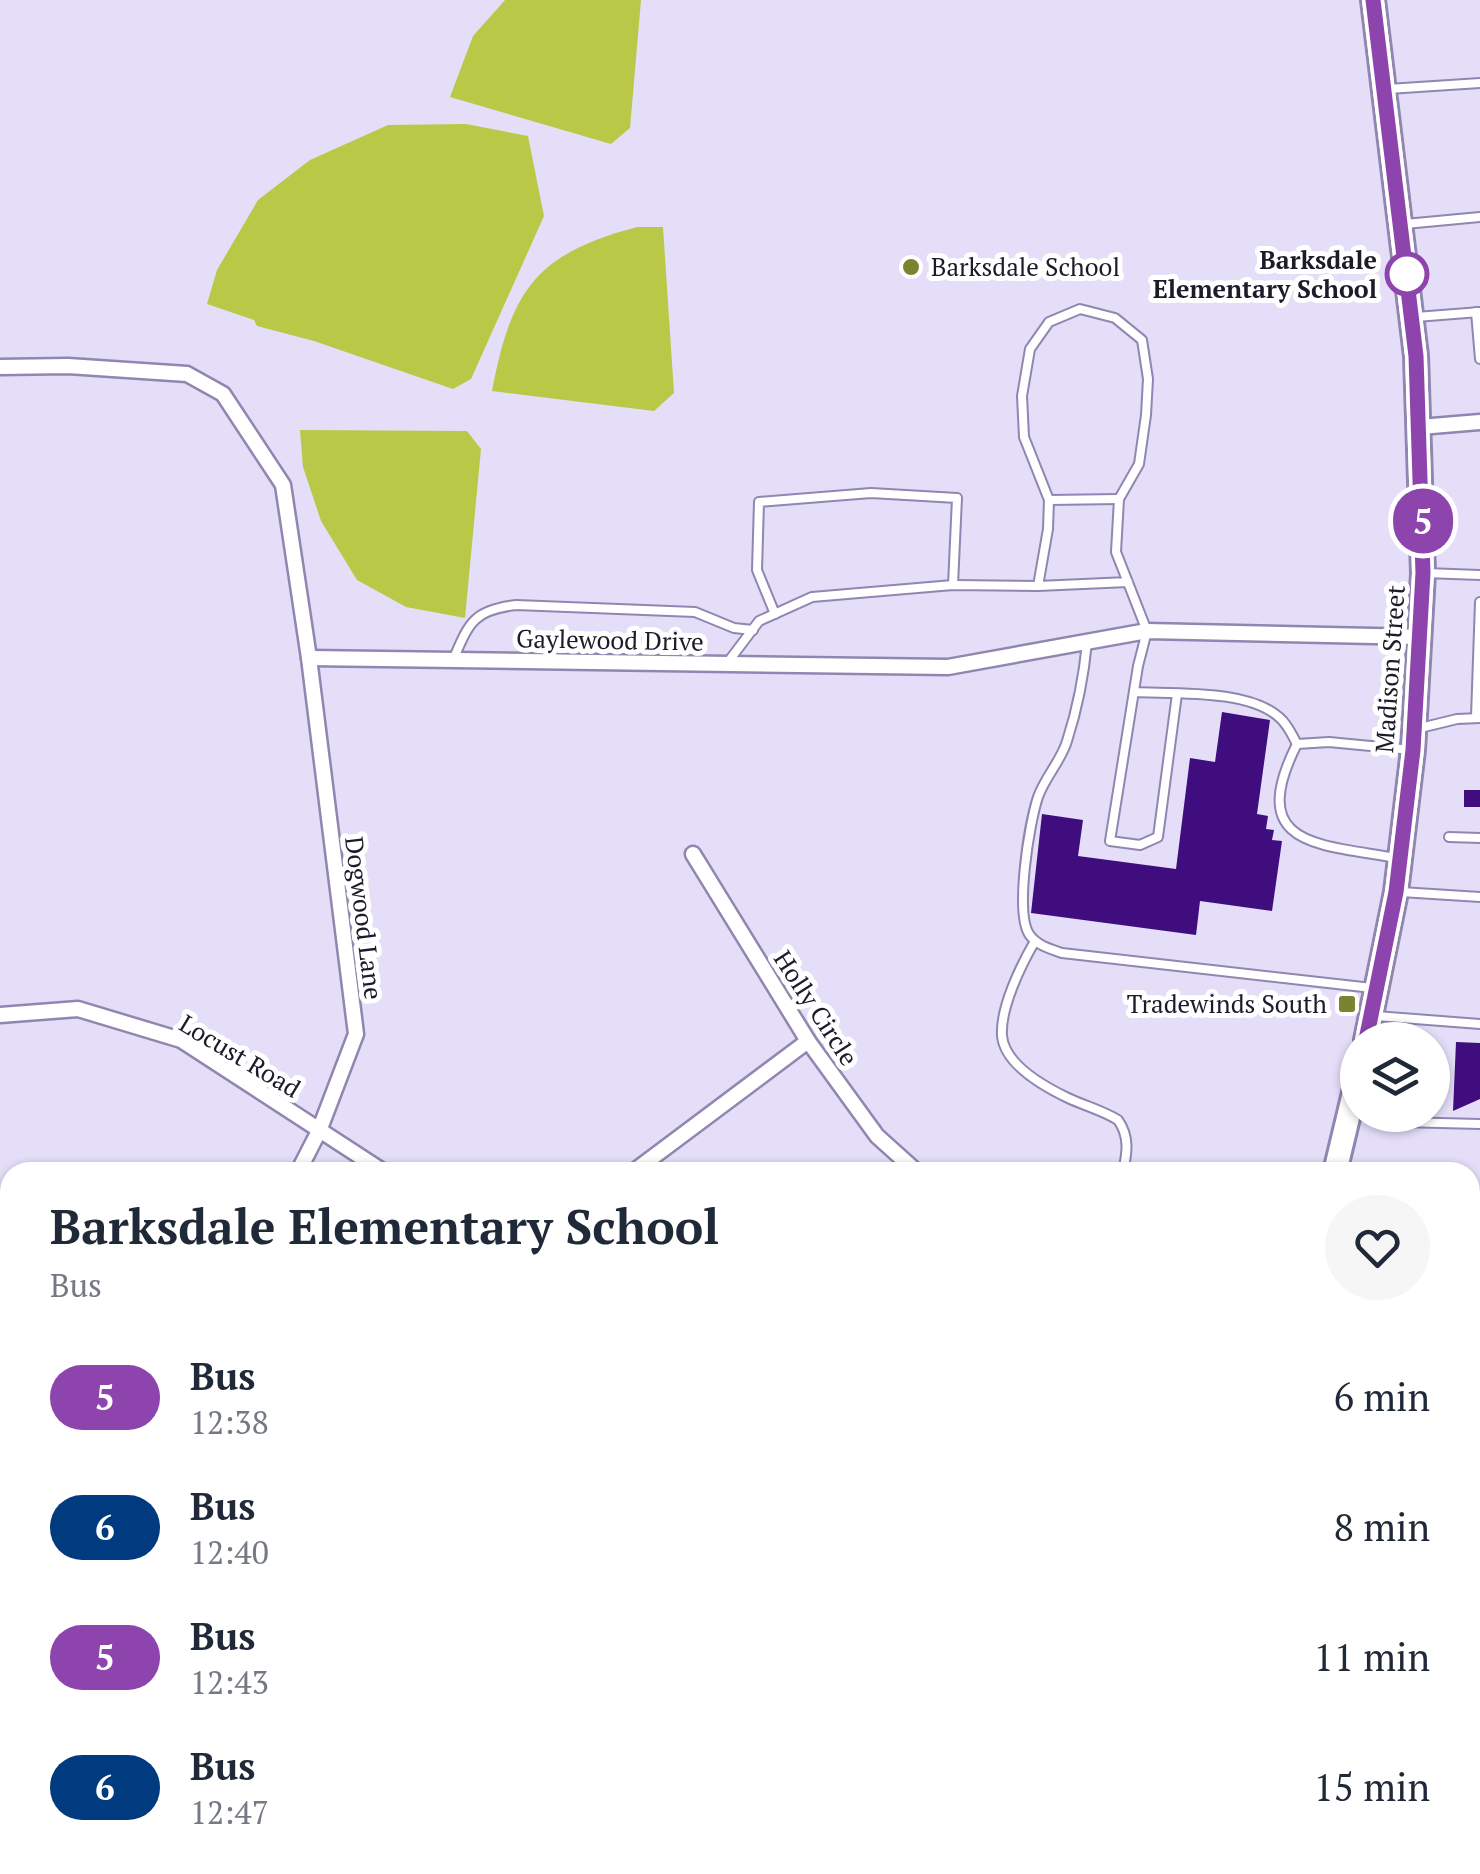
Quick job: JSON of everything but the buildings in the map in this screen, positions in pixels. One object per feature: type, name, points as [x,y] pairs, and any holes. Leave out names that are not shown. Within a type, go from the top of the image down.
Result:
[{"type":"main road","name":"Madison Street","points":[[1370,1022],[1400,859],[1414,740],[1423,573],[1420,427],[1412,317],[1373,0]]},
{"type":"main road","points":[[1339,1162],[1352,1132]]},
{"type":"street","points":[[0,366],[187,374],[223,394],[283,485],[309,658]]},
{"type":"street","points":[[1420,427],[1480,422]]},
{"type":"street","name":"Gaylewood Drive","points":[[309,658],[948,668],[1147,631],[1420,637]]},
{"type":"street","name":"Dogwood Lane","points":[[303,1162],[356,1034],[309,658]]},
{"type":"street","name":"Holly Circle","points":[[693,854],[808,1041],[876,1136],[906,1162]]},
{"type":"street","name":"Locust Road","points":[[0,1015],[78,1009],[181,1040],[368,1162]]},
{"type":"street","points":[[646,1162],[808,1041]]},
{"type":"lane","points":[[1384,89],[1480,83]]},
{"type":"lane","points":[[1401,225],[1480,218]]},
{"type":"lane","points":[[1038,586],[1049,500],[1024,437],[1022,396],[1030,349],[1050,322],[1080,309],[1115,318],[1142,340],[1148,378],[1139,464],[1119,499],[1116,552],[1147,631],[1110,841],[1140,845],[1158,837],[1177,694]]},
{"type":"lane","points":[[1412,317],[1478,312],[1480,359]]},
{"type":"lane","points":[[776,614],[757,570],[759,502],[871,493],[957,498],[954,585]]},
{"type":"lane","points":[[1049,500],[1119,499]]},
{"type":"lane","points":[[1423,573],[1480,575]]},
{"type":"lane","points":[[726,664],[759,622],[812,597],[954,585],[1128,582]]},
{"type":"lane","points":[[1297,744],[1414,740],[1478,718],[1480,602]]},
{"type":"lane","points":[[453,660],[468,627],[489,608],[695,612],[734,628],[753,630]]},
{"type":"lane","points":[[1087,642],[1066,745],[1035,810],[1020,908],[1026,930],[1035,942],[1062,953],[1377,988]]},
{"type":"lane","points":[[1134,692],[1237,699],[1268,708],[1284,721],[1297,744]]},
{"type":"lane","points":[[1297,744],[1284,769],[1279,804],[1288,830],[1307,842],[1400,859]]},
{"type":"lane","points":[[1449,837],[1480,838]]},
{"type":"lane","points":[[1396,892],[1480,897]]},
{"type":"lane","points":[[1035,942],[1020,968],[1010,1001],[1002,1036],[1006,1049],[1034,1080],[1118,1120],[1125,1129],[1125,1162]]},
{"type":"lane","points":[[1371,1016],[1480,1024]]},
{"type":"lane","points":[[1450,1123],[1480,1124]]},
{"type":"green space","points":[[505,0],[641,0],[630,128],[611,144],[450,97],[473,36]]},
{"type":"green space","points":[[466,124],[528,136],[544,216],[471,379],[453,389],[314,341],[257,326],[254,320],[207,304],[217,270],[258,200],[310,160],[388,125]]},
{"type":"green space","points":[[637,227],[663,227],[674,393],[654,411],[492,391],[508,327],[533,282],[551,264],[574,250]]},
{"type":"green space","points":[[300,430],[467,431],[481,449],[465,618],[406,607],[357,580],[321,521],[303,467]]},
{"type":"bus line","name":"5","points":[[1370,1022],[1396,892],[1413,750],[1423,573],[1416,356],[1373,0]]},
{"type":"place","name":"Barksdale School","points":[[911,267]]},
{"type":"place","name":"Barksdale Elementary School","points":[[1407,274]]},
{"type":"place","name":"Tradewinds South","points":[[1347,1004]]}]
